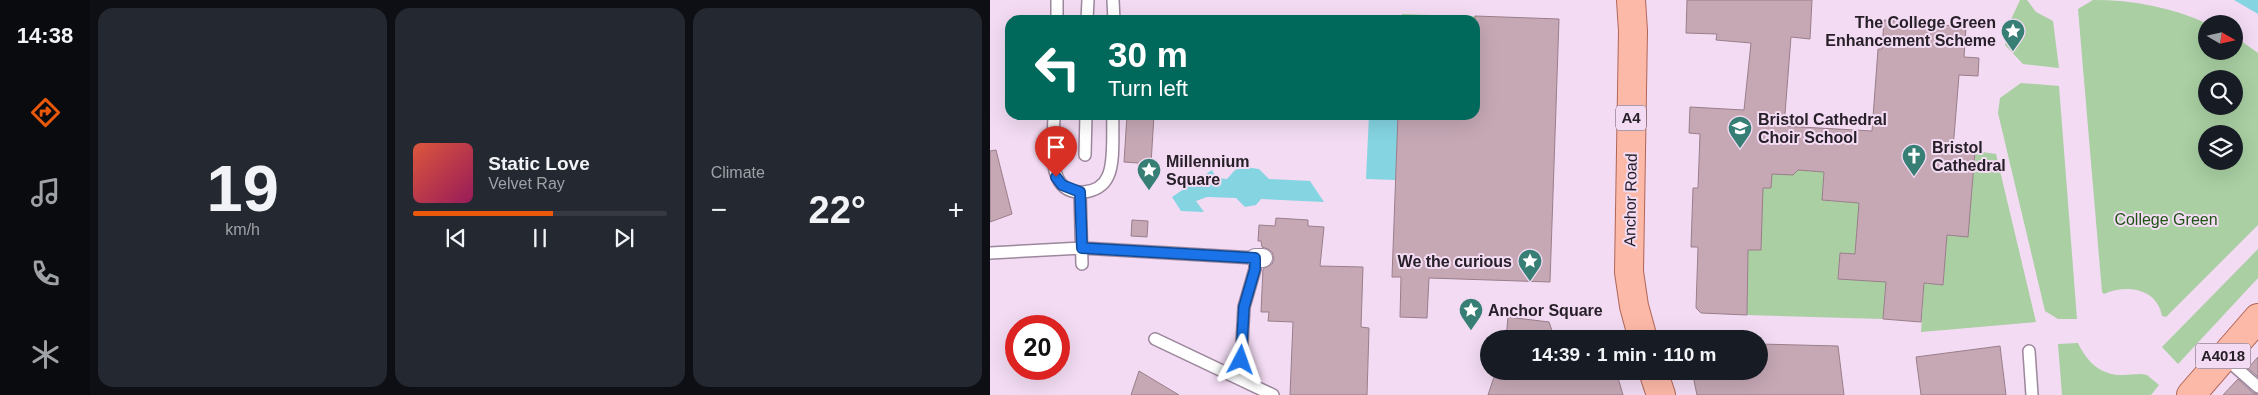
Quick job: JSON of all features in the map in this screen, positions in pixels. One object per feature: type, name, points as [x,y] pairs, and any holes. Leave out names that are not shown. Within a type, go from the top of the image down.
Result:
[{"type":"main road","name":"Anchor Road","points":[[1631,0],[1633,30],[1629,272],[1634,306],[1641,330]]},
{"type":"main road","name":"A4018","points":[[2190,395],[2258,318]]},
{"type":"main road","points":[[1656,380],[1661,395]]},
{"type":"lane","points":[[1057,15],[1058,0]]},
{"type":"lane","points":[[1087,15],[1088,0]]},
{"type":"lane","points":[[1113,0],[1114,15]]},
{"type":"lane","points":[[1054,120],[1053,168],[1056,177],[1062,185],[1080,192],[1097,188],[1109,175],[1113,120]]},
{"type":"lane","points":[[1085,156],[1086,120]]},
{"type":"lane","points":[[1080,192],[1082,264]]},
{"type":"lane","points":[[990,253],[1082,248],[1259,258],[1244,307],[1240,378]]},
{"type":"lane","points":[[1155,339],[1273,395]]},
{"type":"lane","points":[[2029,351],[2032,395]]},
{"type":"lane","points":[[2223,356],[2258,387]]},
{"type":"green space","points":[[2020,0],[2027,0],[2036,12],[2053,21],[2059,68],[2023,64],[2005,45],[2008,26]]},
{"type":"green space","name":"College Green","points":[[2093,0],[2137,3],[2166,9],[2198,20],[2198,60],[2243,60],[2243,42],[2258,53],[2258,225],[2166,317],[2162,316],[2154,299],[2147,294],[2131,289],[2122,289],[2104,294],[2102,292],[2078,9]]},
{"type":"green space","points":[[1480,17],[1526,18],[1480,19]]},
{"type":"green space","points":[[2021,83],[2059,86],[2077,319],[2058,319],[2045,311],[1998,113],[2000,98]]},
{"type":"green space","points":[[1975,151],[1996,154],[2036,322],[1921,332],[1924,283],[1943,285],[1947,235],[1968,236]]},
{"type":"green space","points":[[1772,169],[1824,171],[1822,200],[1873,204],[1857,234],[1855,254],[1840,253],[1838,278],[1886,282],[1883,319],[1747,315],[1748,250],[1761,250],[1762,197],[1755,188],[1771,188]]},
{"type":"green space","points":[[2258,249],[2258,278],[2178,364],[2162,347]]},
{"type":"green space","points":[[2078,343],[2090,362],[2096,367],[2116,375],[2147,375],[2159,385],[2151,395],[2062,395],[2058,344]]},
{"type":"water","points":[[2234,0],[2258,0],[2258,14]]},
{"type":"water","points":[[1369,120],[1398,120],[1396,180],[1366,179]]},
{"type":"water","points":[[1245,167],[1259,169],[1269,179],[1310,181],[1324,202],[1261,199],[1256,205],[1245,207],[1236,198],[1207,197],[1196,201],[1204,212],[1181,211],[1172,197],[1212,170],[1216,178],[1227,179],[1235,170]]},
{"type":"building","points":[[1687,0],[1812,0],[1810,39],[1791,37],[1784,126],[1872,131],[1878,49],[1882,49],[1884,20],[1966,27],[1964,57],[1979,58],[1978,76],[1959,75],[1953,149],[1975,151],[1968,237],[1947,235],[1943,285],[1924,283],[1921,322],[1883,319],[1886,282],[1838,279],[1840,253],[1855,254],[1859,203],[1822,200],[1824,172],[1798,170],[1793,175],[1772,174],[1771,188],[1763,188],[1761,250],[1748,250],[1747,315],[1701,313],[1696,308],[1698,247],[1691,247],[1693,188],[1698,188],[1700,134],[1689,133],[1690,107],[1744,110],[1751,43],[1716,40],[1717,34],[1686,33]]},
{"type":"building","name":"We the curious","points":[[1480,16],[1559,19],[1550,282],[1429,278],[1427,318],[1400,317],[1401,277],[1392,277],[1398,120],[1480,120]]},
{"type":"building","points":[[1127,120],[1154,120],[1151,164],[1124,162]]},
{"type":"building","points":[[996,150],[1012,214],[990,222],[990,151]]},
{"type":"building","points":[[1276,218],[1308,220],[1308,226],[1324,227],[1320,266],[1363,267],[1361,327],[1369,328],[1367,395],[1290,395],[1293,322],[1268,321],[1269,312],[1261,312],[1263,269],[1272,264],[1274,258],[1272,252],[1262,247],[1261,241],[1258,241],[1259,225],[1275,226]]},
{"type":"building","points":[[1132,220],[1148,221],[1147,237],[1131,236]]},
{"type":"building","points":[[1508,317],[1549,322],[1552,330],[1507,330]]},
{"type":"building","points":[[1768,344],[1838,346],[1844,395],[1697,395],[1694,380],[1768,380]]},
{"type":"building","points":[[2000,346],[2006,395],[1921,395],[1916,357]]},
{"type":"building","points":[[2258,357],[2258,377],[2248,368]]},
{"type":"building","points":[[1139,371],[1179,395],[1131,395]]},
{"type":"building","points":[[2238,379],[2253,393],[2258,395],[2223,395]]},
{"type":"building","points":[[1493,380],[1619,380],[1623,395],[1488,395]]},
{"type":"place","name":"The College Green Enhancement Scheme","points":[[2013,52]]},
{"type":"place","name":"Bristol Cathedral Choir School","points":[[1740,149]]},
{"type":"place","name":"Bristol Cathedral","points":[[1914,177]]},
{"type":"place","name":"Millennium Square","points":[[1149,191]]},
{"type":"place","name":"We the curious","points":[[1530,282]]},
{"type":"place","name":"Anchor Square","points":[[1471,331]]},
{"type":"route","points":[[1056,177],[1062,185],[1080,192],[1082,248],[1255,258],[1255,269],[1244,307],[1241,360]]}]
